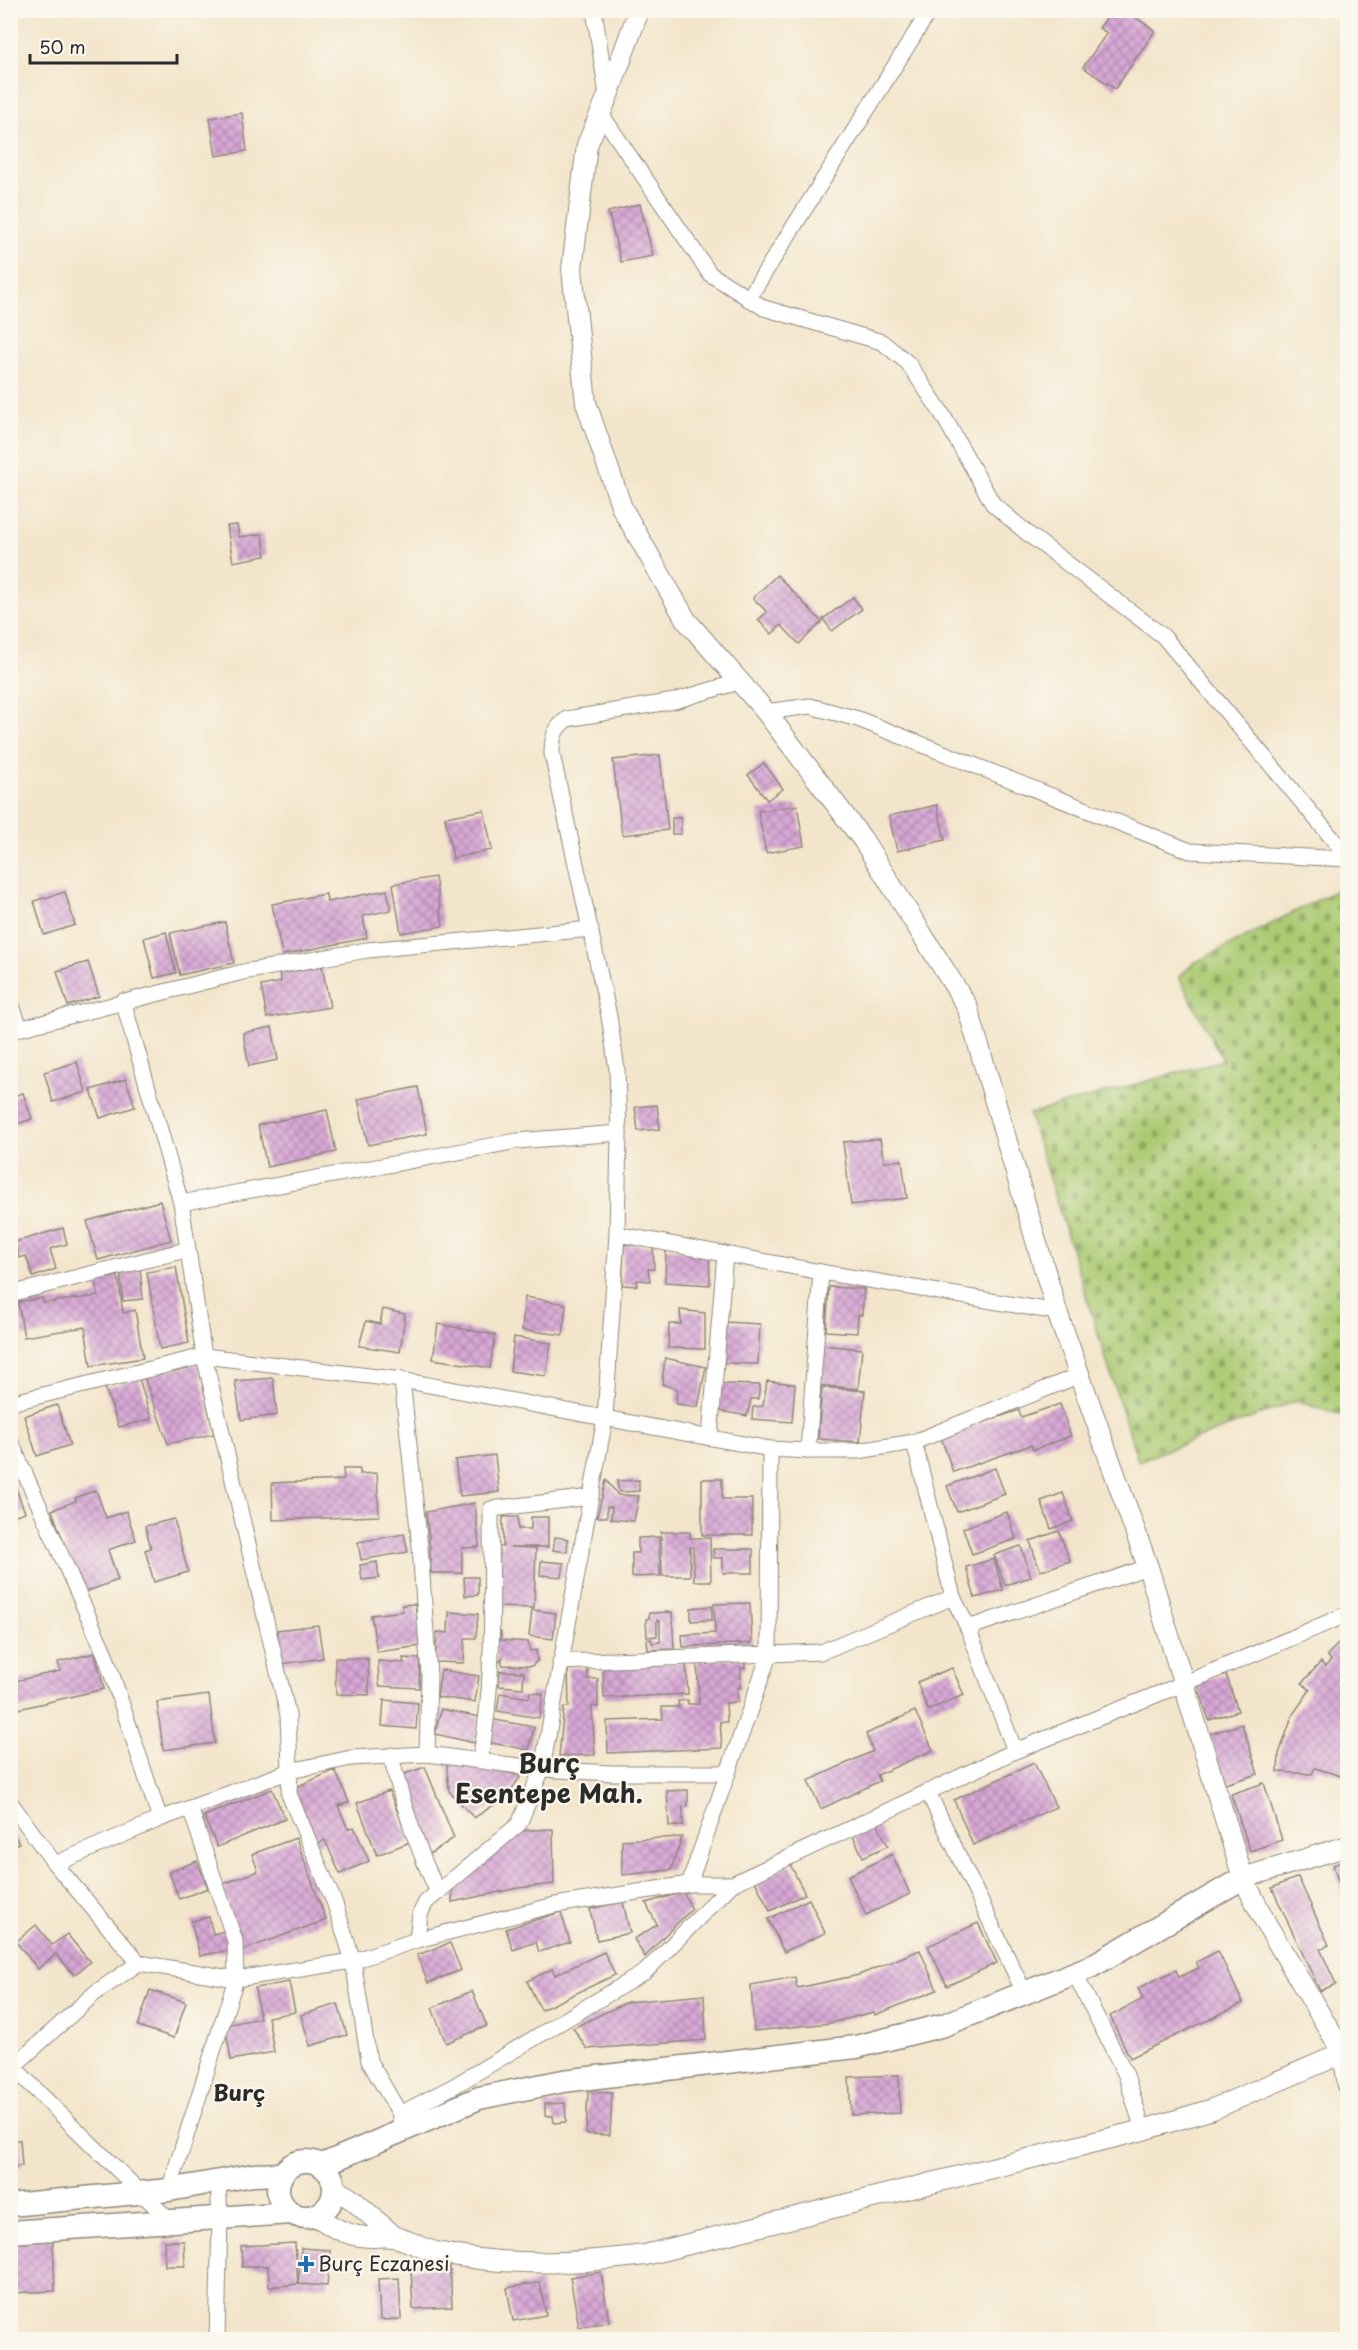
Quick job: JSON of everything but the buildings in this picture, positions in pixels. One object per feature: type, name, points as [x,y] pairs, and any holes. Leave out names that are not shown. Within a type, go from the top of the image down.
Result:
[{"type":"main road","points":[[322,2165],[401,2122],[479,2098],[563,2081],[856,2047],[944,2025],[1075,1974],[1243,1878]]},
{"type":"main road","points":[[10,2205],[169,2190],[253,2175],[282,2174],[296,2163],[305,2161],[322,2165],[333,2179],[335,2188],[330,2205],[317,2216],[299,2217],[291,2213],[284,2207],[278,2191],[282,2174]]},
{"type":"main road","points":[[10,2232],[291,2213]]},
{"type":"street","points":[[594,10],[604,106],[710,274],[764,308],[882,342],[908,363],[941,412],[993,504],[1027,533],[1163,636],[1347,858]]},
{"type":"street","points":[[639,10],[604,106],[587,145],[572,268],[586,403],[622,508],[686,620],[766,712],[863,840],[967,1006],[1057,1312],[1148,1567],[1243,1878],[1267,1925],[1345,2052],[1347,2085]]},
{"type":"street","points":[[748,299],[930,10]]},
{"type":"street","points":[[417,1941],[420,1914],[426,1902],[519,1824],[542,1768],[605,1418],[617,1234],[619,1133],[617,1070],[609,1016],[552,754],[552,740],[557,727],[567,720],[674,701],[738,682]]},
{"type":"street","points":[[766,712],[810,706],[858,719],[1190,851],[1347,858]]},
{"type":"street","points":[[10,1000],[15,1030],[243,972],[367,950],[591,929]]},
{"type":"street","points":[[123,1001],[181,1203],[186,1250],[204,1356],[288,1714],[289,1794],[335,1904],[352,1961],[369,2061],[401,2122],[454,2086],[645,1972],[732,1884],[1015,1751],[1183,1684],[1347,1614]]},
{"type":"street","points":[[181,1203],[517,1140],[619,1133]]},
{"type":"street","points":[[617,1234],[821,1272],[1057,1312]]},
{"type":"street","points":[[10,1294],[186,1250]]},
{"type":"street","points":[[710,1437],[725,1254]]},
{"type":"street","points":[[808,1451],[821,1272]]},
{"type":"street","points":[[10,1403],[204,1356],[402,1380],[770,1449],[858,1451],[914,1442],[1080,1375]]},
{"type":"street","points":[[402,1380],[420,1547],[429,1676],[427,1754]]},
{"type":"street","points":[[10,1440],[105,1654],[160,1819]]},
{"type":"street","points":[[914,1442],[953,1597],[968,1628],[1015,1751]]},
{"type":"street","points":[[689,1884],[769,1654],[770,1449]]},
{"type":"street","points":[[480,1760],[489,1716],[491,1684],[491,1509],[591,1497]]},
{"type":"street","points":[[968,1628],[1148,1567]]},
{"type":"street","points":[[560,1662],[821,1652],[953,1597]]},
{"type":"street","points":[[55,1864],[160,1819],[290,1771],[351,1758],[427,1754],[542,1768],[611,1773],[728,1773]]},
{"type":"street","points":[[391,1755],[414,1841],[437,1891]]},
{"type":"street","points":[[928,1792],[1025,1994]]},
{"type":"street","points":[[10,1802],[55,1864],[139,1963],[236,1979],[352,1961],[417,1941],[555,1905],[689,1884],[732,1884]]},
{"type":"street","points":[[169,2190],[236,1979],[235,1941],[190,1808]]},
{"type":"street","points":[[1243,1878],[1347,1846]]},
{"type":"street","points":[[139,1963],[95,1993],[12,2064],[170,2221]]},
{"type":"street","points":[[1075,1974],[1126,2075],[1143,2130]]},
{"type":"street","points":[[317,2216],[344,2233],[367,2237],[394,2237],[434,2252],[487,2261],[534,2264],[579,2263],[645,2255],[1143,2130],[1213,2109],[1345,2052]]},
{"type":"street","points":[[217,2340],[220,2218],[218,2181]]},
{"type":"street","points":[[335,2188],[354,2201],[394,2237]]},
{"type":"green space","points":[[1347,885],[1347,1417],[1296,1401],[1138,1461],[1029,1114],[1223,1060],[1179,977],[1194,963]]},
{"type":"place","name":"Burç Eczanesi","points":[[306,2264]]},
{"type":"district","name":"Burç Esentepe Mah.","points":[[549,1779]]},
{"type":"district","name":"Burç","points":[[239,2093]]}]
